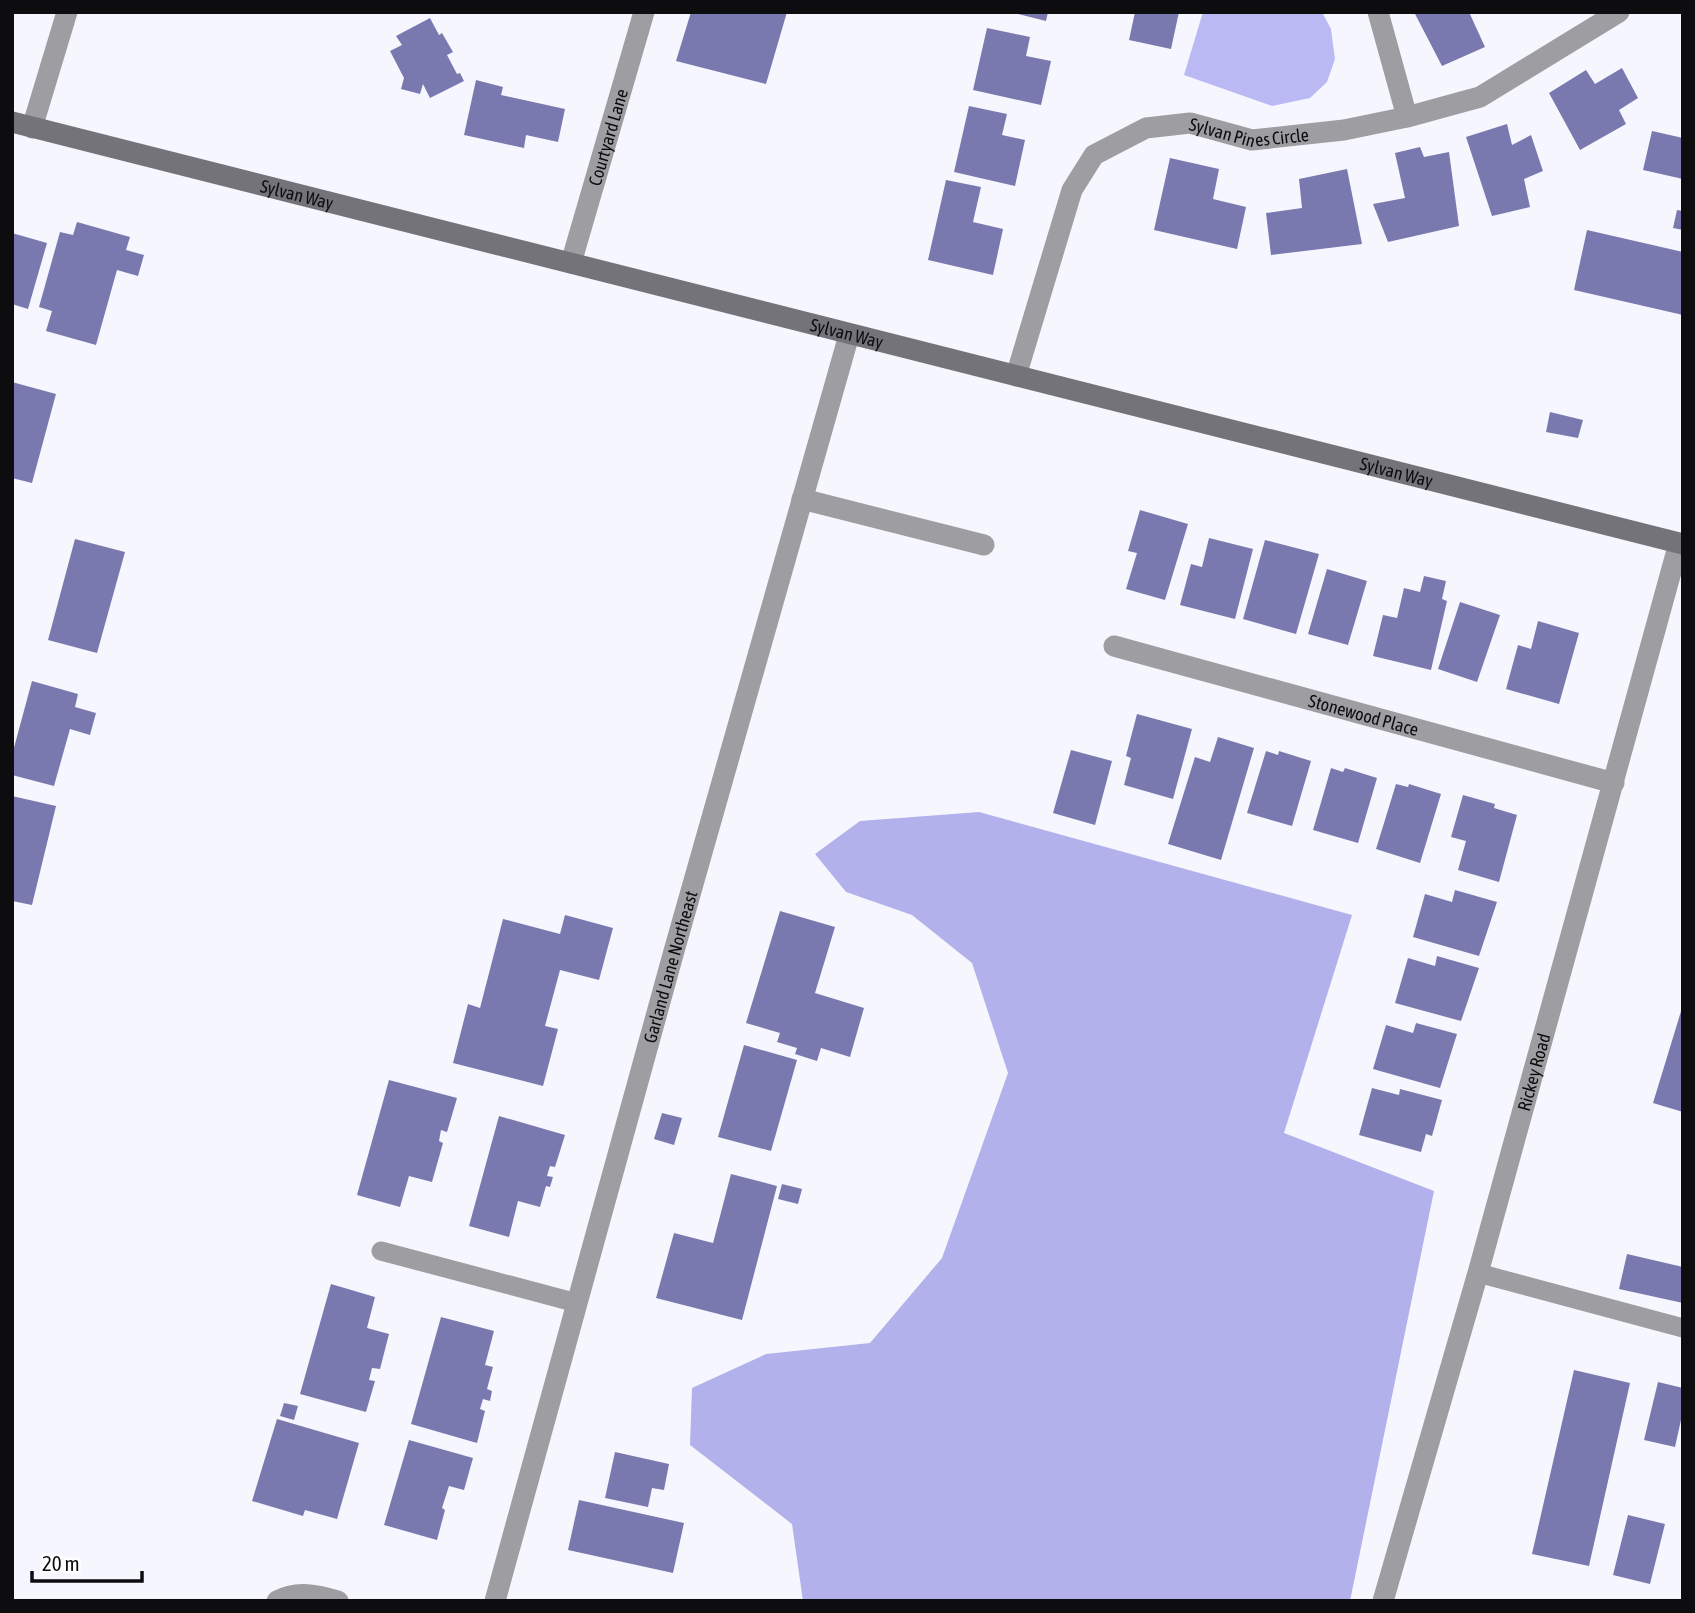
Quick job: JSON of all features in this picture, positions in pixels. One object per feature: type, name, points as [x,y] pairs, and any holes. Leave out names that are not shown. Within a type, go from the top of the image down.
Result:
[{"type":"main road","name":"Sylvan Way","points":[[22,125],[1681,543]]},
{"type":"street","points":[[22,125],[66,12]]},
{"type":"street","name":"Courtyard Lane","points":[[571,263],[644,12]]},
{"type":"street","points":[[1378,12],[1407,117]]},
{"type":"street","name":"Sylvan Pines Circle","points":[[1016,376],[1072,190],[1094,155],[1146,128],[1168,125],[1190,123],[1252,139],[1344,130],[1407,117],[1480,97],[1619,12]]},
{"type":"street","name":"Garland Lane Northeast","points":[[495,1601],[849,335]]},
{"type":"street","points":[[802,499],[984,545]]},
{"type":"street","name":"Rickey Road","points":[[1383,1601],[1478,1273],[1681,543]]},
{"type":"street","name":"Stonewood Place","points":[[1114,646],[1614,783]]},
{"type":"street","points":[[277,1601],[283,1597],[312,1594],[338,1601]]},
{"type":"lane","points":[[381,1251],[577,1303]]},
{"type":"lane","points":[[1478,1273],[1683,1328]]},
{"type":"shaded area","points":[[1203,12],[1322,12],[1331,29],[1335,59],[1327,82],[1310,98],[1272,106],[1184,75]]},
{"type":"shaded area","points":[[979,812],[1352,915],[1284,1133],[1434,1191],[1350,1601],[803,1601],[792,1524],[690,1445],[692,1388],[766,1354],[870,1343],[942,1258],[1008,1073],[972,963],[912,915],[846,892],[815,854],[860,821]]},
{"type":"building","points":[[691,12],[787,12],[766,84],[676,61]]},
{"type":"building","points":[[1010,12],[1048,12],[1046,21]]},
{"type":"building","points":[[1135,12],[1179,12],[1171,49],[1129,40]]},
{"type":"building","points":[[1414,12],[1469,12],[1485,47],[1442,66]]},
{"type":"building","points":[[430,18],[453,52],[447,55],[464,81],[430,98],[423,84],[420,94],[401,89],[404,78],[390,51],[402,45],[396,36]]},
{"type":"building","points":[[987,28],[1030,37],[1026,56],[1051,61],[1041,105],[973,90]]},
{"type":"building","points":[[1622,68],[1638,98],[1619,110],[1626,124],[1580,150],[1549,93],[1586,70],[1595,84]]},
{"type":"building","points":[[476,80],[503,87],[501,95],[565,109],[558,142],[526,135],[524,148],[464,135]]},
{"type":"building","points":[[969,106],[1007,114],[1002,135],[1025,140],[1015,186],[954,172]]},
{"type":"building","points":[[1507,124],[1512,145],[1531,135],[1543,171],[1524,179],[1530,207],[1492,216],[1466,137]]},
{"type":"building","points":[[1652,131],[1683,138],[1683,179],[1643,170]]},
{"type":"building","points":[[1420,147],[1424,157],[1449,152],[1459,226],[1388,242],[1373,204],[1405,198],[1395,153]]},
{"type":"building","points":[[1170,158],[1219,169],[1213,199],[1246,207],[1237,249],[1154,230]]},
{"type":"building","points":[[1347,169],[1362,244],[1271,255],[1266,213],[1302,208],[1299,179]]},
{"type":"building","points":[[946,180],[981,187],[973,222],[1003,229],[993,275],[928,260]]},
{"type":"building","points":[[1677,210],[1683,211],[1683,230],[1673,228]]},
{"type":"building","points":[[77,222],[130,237],[126,250],[144,255],[138,276],[117,270],[96,345],[46,331],[52,311],[39,307],[60,232],[73,235]]},
{"type":"building","points":[[1587,230],[1683,252],[1683,315],[1574,290]]},
{"type":"building","points":[[12,233],[47,243],[28,309],[12,304]]},
{"type":"building","points":[[12,382],[56,394],[32,483],[12,478]]},
{"type":"building","points":[[1550,412],[1583,420],[1578,438],[1546,432]]},
{"type":"building","points":[[1140,510],[1188,524],[1165,600],[1126,589],[1137,553],[1128,551]]},
{"type":"building","points":[[1209,538],[1253,549],[1235,619],[1180,605],[1191,564],[1202,567]]},
{"type":"building","points":[[75,539],[125,552],[97,653],[48,640]]},
{"type":"building","points":[[1265,540],[1319,554],[1296,634],[1243,619]]},
{"type":"building","points":[[1327,569],[1367,581],[1348,645],[1308,634]]},
{"type":"building","points":[[1424,576],[1446,581],[1442,599],[1447,601],[1431,670],[1373,656],[1383,615],[1397,618],[1404,588],[1420,592]]},
{"type":"building","points":[[1460,602],[1500,615],[1477,682],[1438,669]]},
{"type":"building","points":[[1538,621],[1579,633],[1559,704],[1506,689],[1518,645],[1531,649]]},
{"type":"building","points":[[32,681],[78,694],[75,707],[96,713],[90,735],[70,729],[54,786],[12,775],[12,755]]},
{"type":"building","points":[[1137,714],[1192,729],[1173,799],[1124,785],[1131,758],[1126,756]]},
{"type":"building","points":[[1218,737],[1254,748],[1221,860],[1168,844],[1195,757],[1210,762]]},
{"type":"building","points":[[1071,750],[1112,761],[1095,825],[1053,813]]},
{"type":"building","points":[[1266,751],[1278,755],[1279,751],[1311,761],[1292,826],[1247,813]]},
{"type":"building","points":[[1331,768],[1343,772],[1345,768],[1377,778],[1358,843],[1313,830]]},
{"type":"building","points":[[1396,784],[1408,787],[1409,784],[1441,794],[1420,863],[1376,849]]},
{"type":"building","points":[[1463,795],[1495,804],[1494,808],[1517,815],[1499,882],[1458,870],[1466,841],[1451,837]]},
{"type":"building","points":[[12,796],[56,806],[32,905],[12,901]]},
{"type":"building","points":[[1455,890],[1497,902],[1479,956],[1413,937],[1425,894],[1452,902]]},
{"type":"building","points":[[780,911],[835,927],[815,993],[864,1008],[850,1057],[821,1048],[817,1061],[795,1054],[797,1048],[777,1042],[780,1033],[746,1023]]},
{"type":"building","points":[[565,915],[613,928],[599,980],[560,970],[545,1026],[558,1029],[543,1086],[453,1063],[468,1004],[480,1008],[503,919],[560,934]]},
{"type":"building","points":[[1437,956],[1479,968],[1461,1021],[1395,1003],[1408,958],[1435,966]]},
{"type":"building","points":[[1683,1008],[1683,1112],[1653,1103]]},
{"type":"building","points":[[1416,1023],[1457,1034],[1440,1088],[1373,1069],[1386,1025],[1413,1033]]},
{"type":"building","points":[[744,1045],[797,1060],[771,1151],[718,1137]]},
{"type":"building","points":[[389,1080],[457,1098],[447,1132],[441,1130],[439,1141],[443,1143],[432,1182],[409,1176],[400,1207],[357,1195]]},
{"type":"building","points":[[1372,1088],[1399,1095],[1400,1089],[1442,1100],[1432,1136],[1426,1134],[1421,1152],[1359,1135]]},
{"type":"building","points":[[662,1113],[682,1118],[674,1145],[654,1139]]},
{"type":"building","points":[[499,1116],[565,1135],[555,1167],[550,1166],[547,1176],[553,1177],[550,1187],[546,1186],[540,1207],[518,1201],[509,1237],[469,1226]]},
{"type":"building","points":[[731,1174],[777,1186],[742,1320],[656,1298],[674,1233],[713,1243]]},
{"type":"building","points":[[782,1184],[802,1189],[798,1204],[778,1199]]},
{"type":"building","points":[[1627,1254],[1683,1267],[1683,1303],[1619,1289]]},
{"type":"building","points":[[331,1284],[375,1297],[367,1328],[389,1334],[380,1369],[372,1368],[369,1380],[375,1381],[366,1412],[300,1394]]},
{"type":"building","points":[[441,1317],[494,1331],[485,1365],[493,1367],[487,1389],[492,1391],[490,1401],[483,1399],[480,1409],[485,1411],[477,1443],[411,1424]]},
{"type":"building","points":[[1574,1370],[1630,1383],[1589,1566],[1532,1554]]},
{"type":"building","points":[[1658,1382],[1683,1388],[1683,1411],[1675,1447],[1644,1440]]},
{"type":"building","points":[[284,1403],[298,1406],[294,1420],[280,1416]]},
{"type":"building","points":[[277,1419],[359,1443],[337,1519],[305,1510],[303,1516],[252,1501]]},
{"type":"building","points":[[409,1440],[473,1458],[464,1490],[449,1486],[437,1540],[384,1525]]},
{"type":"building","points":[[615,1452],[669,1464],[664,1490],[652,1488],[648,1507],[605,1498]]},
{"type":"building","points":[[579,1500],[684,1523],[673,1573],[568,1550]]},
{"type":"building","points":[[1628,1515],[1665,1524],[1650,1584],[1613,1575]]}]
